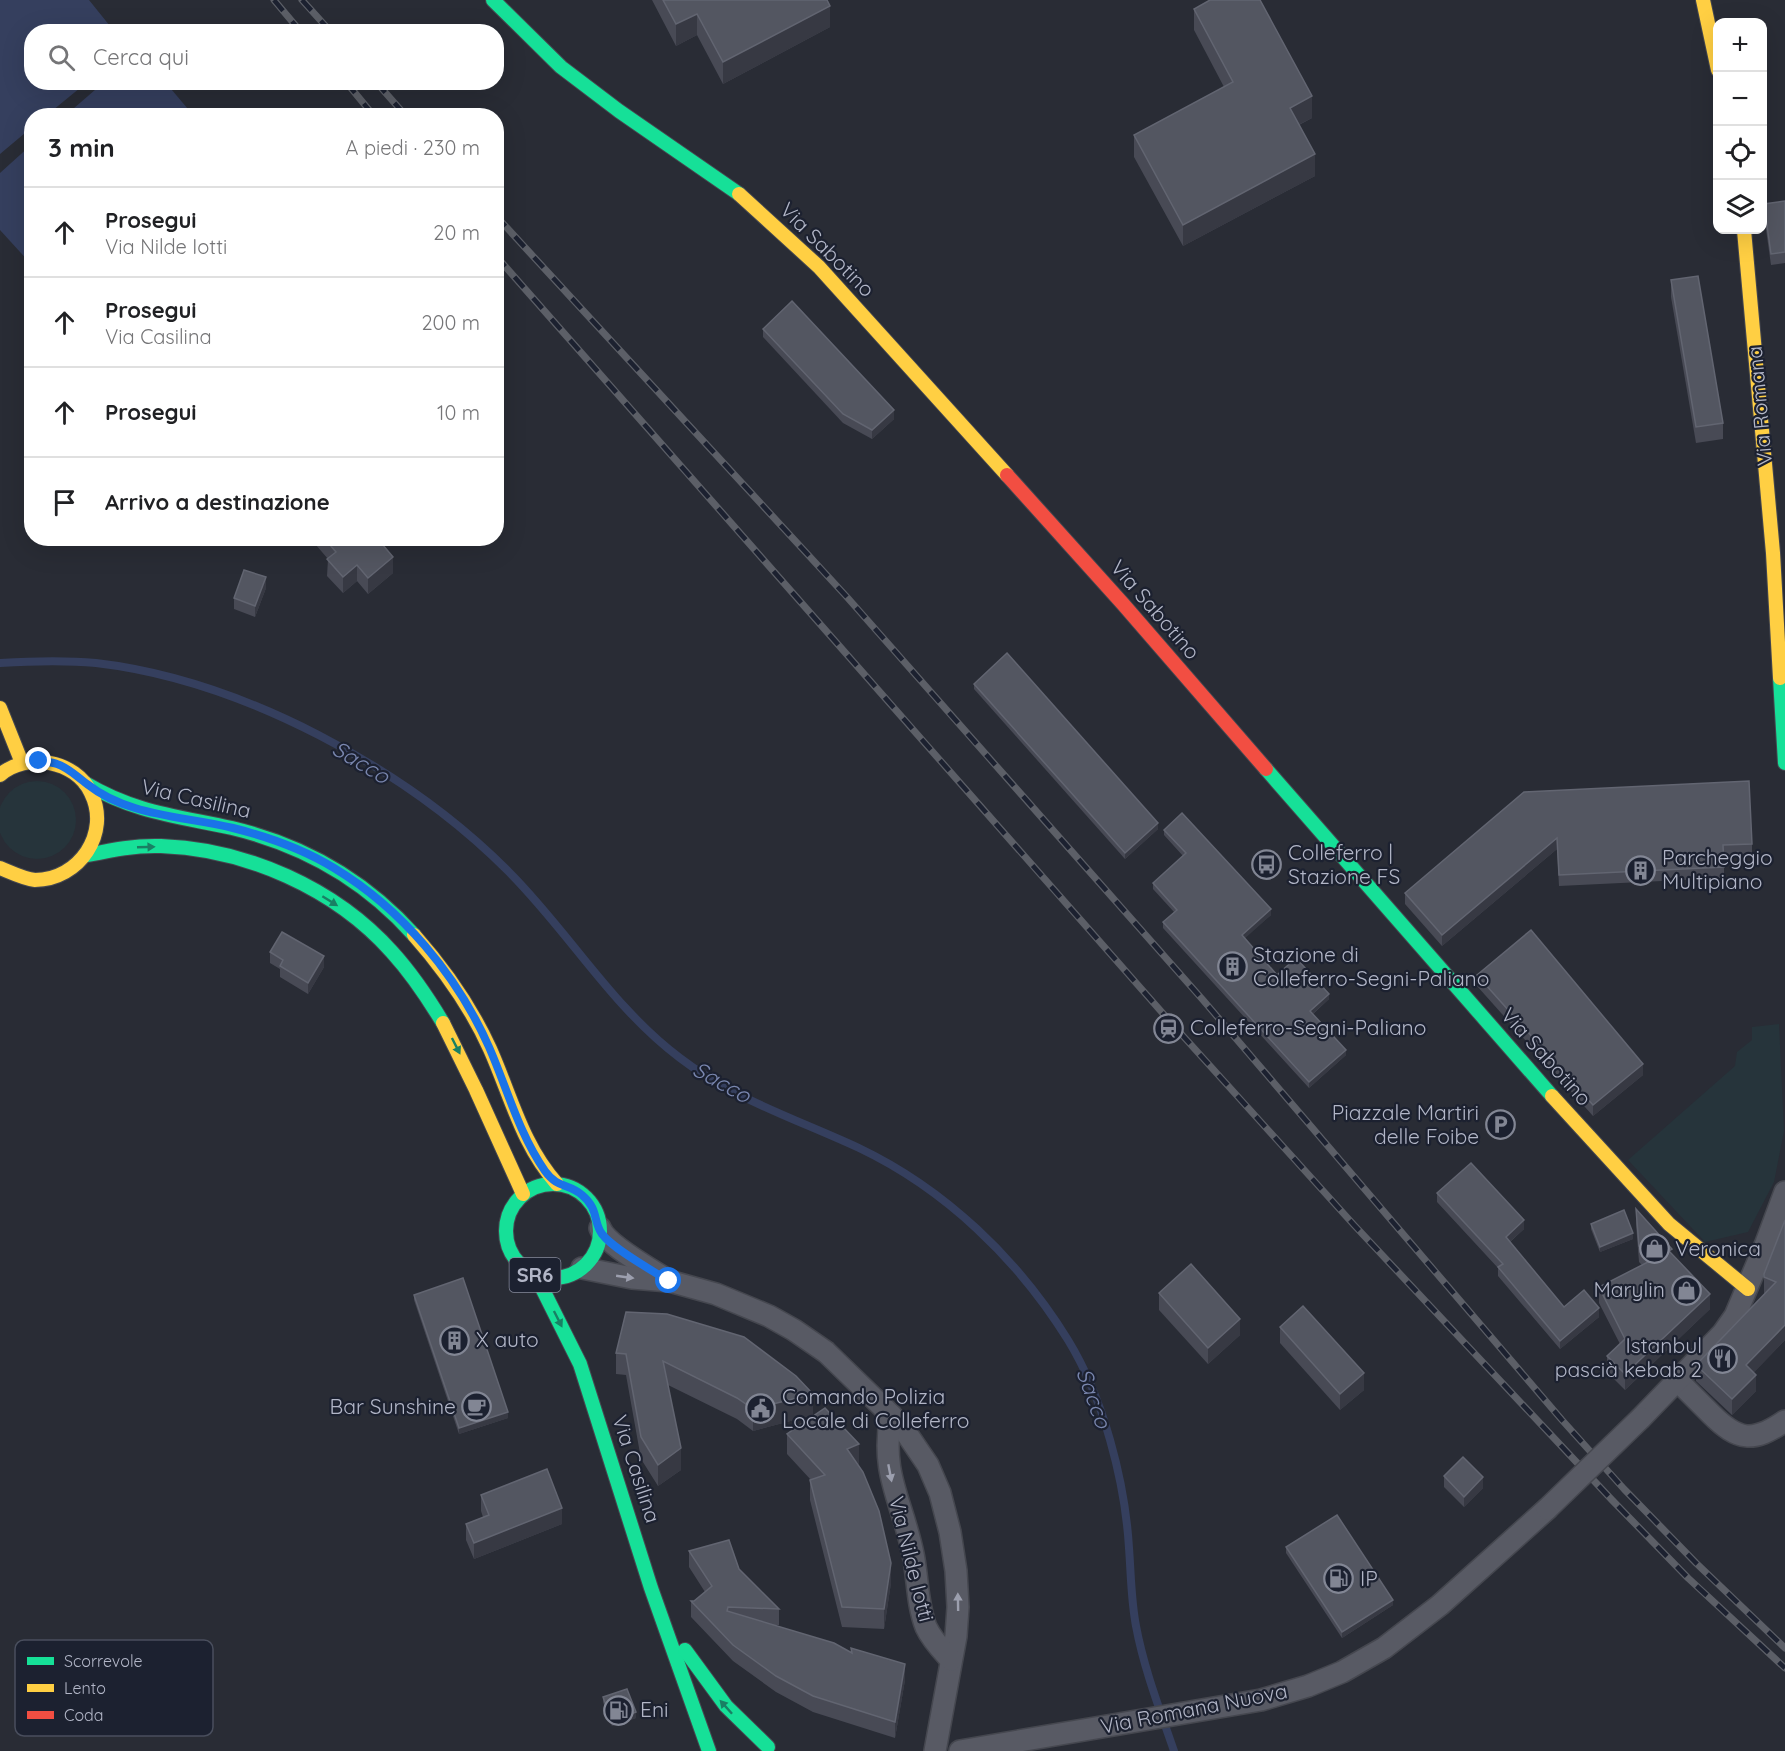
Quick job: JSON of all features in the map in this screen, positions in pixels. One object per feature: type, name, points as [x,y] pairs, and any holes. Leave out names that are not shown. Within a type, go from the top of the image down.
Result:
[{"type":"main road","name":"Via Sabotino","points":[[493,0],[533,42],[581,83],[740,195],[800,248],[1123,604],[1529,1071],[1633,1186],[1675,1229],[1748,1289]]},
{"type":"main road","points":[[1703,0],[1713,47]]},
{"type":"main road","name":"Via Romana","points":[[1744,234],[1781,596],[1785,763]]},
{"type":"main road","points":[[0,775],[22,763],[1,710]]},
{"type":"main road","name":"Via Casilina","points":[[22,763],[39,761],[56,764],[72,771],[85,783],[108,797],[133,808],[232,828],[299,849],[342,873],[372,894],[423,944],[465,1000],[489,1046],[531,1146],[545,1171],[558,1184],[570,1187],[591,1203],[600,1228]]},
{"type":"main road","points":[[0,868],[16,877],[34,881],[55,879],[74,869],[88,855],[96,838],[98,818],[94,800],[85,783]]},
{"type":"main road","points":[[88,855],[115,849],[160,846],[221,855],[254,864],[325,897],[362,923],[405,968],[441,1020],[463,1060],[523,1194],[534,1188],[558,1184]]},
{"type":"main road","name":"Via Casilina","points":[[523,1194],[513,1207],[507,1222],[506,1238],[511,1253],[521,1266],[535,1274],[580,1364],[651,1588],[709,1751]]},
{"type":"main road","name":"SR6","points":[[535,1274],[547,1278],[576,1276],[592,1257],[598,1243],[600,1228]]},
{"type":"main road","name":"Via Casilina","points":[[577,1330],[580,1364]]},
{"type":"main road","name":"Via Casilina","points":[[651,1588],[682,1644],[710,1687],[736,1718],[774,1750]]},
{"type":"main road","name":"Via Casilina","points":[[747,1742],[774,1750]]},
{"type":"street","points":[[1785,1192],[1748,1289],[1735,1316],[1723,1334],[1678,1381],[1732,1433],[1746,1436],[1763,1434],[1785,1422]]},
{"type":"street","name":"Via Nilde Iotti","points":[[600,1228],[602,1234],[628,1255],[669,1281]]},
{"type":"street","name":"Via Nilde Iotti","points":[[576,1276],[669,1281],[716,1294],[763,1313],[794,1330],[836,1360],[907,1434],[928,1465],[944,1506],[958,1591],[958,1617],[935,1751]]},
{"type":"street","name":"Via Romana Nuova","points":[[960,1751],[1032,1745],[1083,1730],[1238,1704],[1308,1686],[1342,1672],[1373,1655],[1424,1618],[1548,1509],[1678,1381]]},
{"type":"street","name":"Via Nilde Iotti","points":[[891,1415],[887,1443],[888,1467],[910,1539],[923,1617],[932,1638],[951,1660]]},
{"type":"shaded area","points":[[29,781],[45,781],[59,787],[70,798],[76,812],[76,828],[70,842],[59,853],[45,859],[29,859],[15,853],[4,842],[-1,830],[-1,810],[4,798],[15,787]]},
{"type":"shaded area","points":[[1779,1024],[1784,1131],[1774,1182],[1748,1232],[1705,1242],[1628,1160],[1735,1066],[1737,1052],[1752,1040],[1752,1027]]},
{"type":"water","points":[[0,0],[89,0],[108,24],[24,24],[24,90],[77,90],[56,108],[24,108],[24,134],[0,154]]},
{"type":"water","points":[[95,90],[172,90],[187,108],[74,108]]},
{"type":"water","points":[[24,151],[24,256],[0,230],[0,173]]},
{"type":"building","points":[[663,0],[827,0],[830,6],[723,62],[697,14],[676,24]]},
{"type":"building","points":[[1210,0],[1260,0],[1312,96],[1290,108],[1315,154],[1183,225],[1134,135],[1233,82],[1194,9]]},
{"type":"building","points":[[1785,201],[1785,252],[1771,254],[1767,204]]},
{"type":"building","points":[[1698,276],[1723,423],[1696,427],[1671,280]]},
{"type":"building","points":[[792,301],[894,410],[872,430],[843,414],[763,329]]},
{"type":"building","points":[[331,546],[384,546],[393,557],[368,578],[357,565],[343,577],[327,559],[336,552]]},
{"type":"building","points":[[244,570],[266,577],[255,606],[234,598]]},
{"type":"building","points":[[1007,653],[1158,823],[1125,853],[974,684]]},
{"type":"building","name":"Parcheggio Multipiano","points":[[1749,781],[1752,844],[1723,845],[1724,867],[1559,875],[1557,838],[1442,935],[1405,893],[1524,792]]},
{"type":"building","name":"Stazione di Colleferro-Segni-Paliano","points":[[1182,813],[1271,909],[1242,935],[1277,975],[1296,958],[1329,994],[1310,1011],[1346,1050],[1309,1082],[1163,922],[1177,910],[1153,883],[1186,853],[1164,830]]},
{"type":"building","points":[[1531,930],[1643,1064],[1593,1105],[1477,975]]},
{"type":"building","points":[[282,932],[324,956],[308,983],[280,966],[283,960],[270,952]]},
{"type":"building","points":[[1471,1163],[1524,1220],[1506,1237],[1564,1307],[1584,1290],[1599,1308],[1560,1341],[1498,1267],[1503,1264],[1437,1193]]},
{"type":"building","points":[[1636,1209],[1672,1249],[1669,1251],[1710,1294],[1625,1374],[1607,1356],[1625,1339],[1599,1287],[1650,1261],[1639,1246]]},
{"type":"building","points":[[1624,1210],[1633,1233],[1600,1247],[1591,1224]]},
{"type":"building","points":[[1785,1220],[1785,1325],[1746,1365],[1756,1375],[1732,1399],[1696,1365],[1776,1282],[1764,1277],[1764,1274]]},
{"type":"building","points":[[1191,1264],[1240,1319],[1208,1348],[1159,1293]]},
{"type":"building","name":"X auto","points":[[463,1278],[508,1412],[459,1428],[414,1295]]},
{"type":"building","points":[[1303,1306],[1364,1373],[1340,1394],[1280,1327]]},
{"type":"building","points":[[626,1312],[667,1314],[744,1337],[796,1376],[813,1394],[753,1409],[737,1398],[663,1361],[681,1448],[658,1465],[641,1437],[626,1354],[616,1353]]},
{"type":"building","points":[[825,1408],[859,1444],[847,1449],[863,1472],[879,1511],[891,1563],[884,1609],[842,1607],[810,1480],[825,1475],[787,1434]]},
{"type":"building","points":[[1463,1457],[1483,1477],[1464,1497],[1444,1476]]},
{"type":"building","points":[[547,1469],[562,1508],[474,1543],[466,1524],[489,1515],[481,1495]]},
{"type":"building","name":"IP","points":[[1337,1515],[1393,1600],[1342,1632],[1286,1547]]},
{"type":"building","points":[[729,1540],[739,1569],[779,1609],[728,1607],[727,1611],[834,1643],[852,1653],[851,1648],[905,1664],[895,1722],[813,1696],[776,1676],[733,1645],[691,1601],[712,1586],[689,1551]]},
{"type":"building","name":"Eni","points":[[627,1689],[636,1712],[612,1721],[603,1697]]},
{"type":"waterway","name":"Sacco","points":[[0,663],[48,661],[96,663],[151,673],[208,688],[264,709],[319,735],[372,765],[422,798],[468,834],[509,872],[633,1016],[680,1058],[744,1097],[859,1148],[891,1165],[950,1205],[977,1229],[1003,1254],[1048,1310],[1081,1363],[1102,1413],[1123,1495],[1133,1606],[1139,1642],[1174,1751]]},
{"type":"railway","points":[[274,0],[294,24]]},
{"type":"railway","points":[[302,0],[324,24]]},
{"type":"railway","points":[[353,90],[367,108]]},
{"type":"railway","points":[[383,90],[399,108]]},
{"type":"railway","points":[[504,225],[846,596],[1203,1000],[1562,1420],[1624,1489],[1696,1563],[1785,1648]]},
{"type":"railway","points":[[504,265],[1174,1026],[1354,1225],[1612,1500],[1688,1578],[1785,1668]]},
{"type":"traffic: fast","points":[[493,0],[561,67],[619,111],[739,194]]},
{"type":"traffic: fast","points":[[1780,678],[1785,763]]},
{"type":"traffic: fast","points":[[1266,769],[1552,1096]]},
{"type":"traffic: fast","points":[[85,783],[103,793],[139,807],[258,835],[308,855],[354,881],[375,897],[414,935]]},
{"type":"traffic: fast","points":[[88,855],[142,846],[193,849],[225,855],[287,876],[344,909],[369,929],[406,969],[426,995],[443,1023]]},
{"type":"traffic: fast","points":[[553,1184],[571,1188],[586,1198],[596,1213],[600,1231],[596,1249],[586,1264],[571,1274],[553,1278],[535,1274],[520,1264],[510,1249],[506,1231],[510,1213],[520,1198],[535,1188],[553,1184]]},
{"type":"traffic: fast","points":[[535,1274],[580,1364],[651,1588],[709,1751]]},
{"type":"traffic: fast","points":[[685,1650],[726,1706],[768,1747]]},
{"type":"traffic: slow","points":[[1703,0],[1713,47]]},
{"type":"traffic: slow","points":[[739,194],[819,267],[1007,475]]},
{"type":"traffic: slow","points":[[1744,234],[1773,553],[1780,678]]},
{"type":"traffic: slow","points":[[0,708],[22,763]]},
{"type":"traffic: slow","points":[[0,775],[23,763],[50,763],[62,767],[74,773],[91,793],[96,808],[97,823],[94,838],[87,852],[65,872],[51,878],[35,880],[0,868]]},
{"type":"traffic: slow","points":[[414,935],[466,1003],[490,1049],[526,1137],[557,1184]]},
{"type":"traffic: slow","points":[[443,1023],[523,1194]]},
{"type":"traffic: slow","points":[[1552,1096],[1669,1224],[1748,1289]]},
{"type":"traffic: jam","points":[[1007,475],[1266,769]]},
{"type":"place","name":"Colleferro | Stazione FS","points":[[1267,865]]},
{"type":"place","name":"Parcheggio Multipiano","points":[[1641,870]]},
{"type":"place","name":"Stazione di Colleferro-Segni-Paliano","points":[[1232,967]]},
{"type":"place","name":"Colleferro-Segni-Paliano","points":[[1169,1028]]},
{"type":"place","name":"Piazzale Martiri delle Foibe","points":[[1500,1125]]},
{"type":"place","name":"Veronica","points":[[1654,1249]]},
{"type":"place","name":"Marylin","points":[[1686,1290]]},
{"type":"place","name":"X auto","points":[[455,1340]]},
{"type":"place","name":"Istanbul pascià kebab 2","points":[[1723,1358]]},
{"type":"place","name":"Bar Sunshine","points":[[477,1407]]},
{"type":"place","name":"Comando Polizia Locale di Colleferro","points":[[761,1409]]},
{"type":"place","name":"IP","points":[[1339,1579]]},
{"type":"place","name":"Eni","points":[[619,1710]]},
{"type":"route","points":[[39,761],[56,764],[72,771],[97,791],[133,808],[232,828],[270,838],[299,849],[333,867],[366,889],[423,944],[465,1000],[489,1046],[524,1131],[545,1171],[558,1184],[570,1187],[591,1203],[602,1234],[628,1255],[669,1281]]}]
